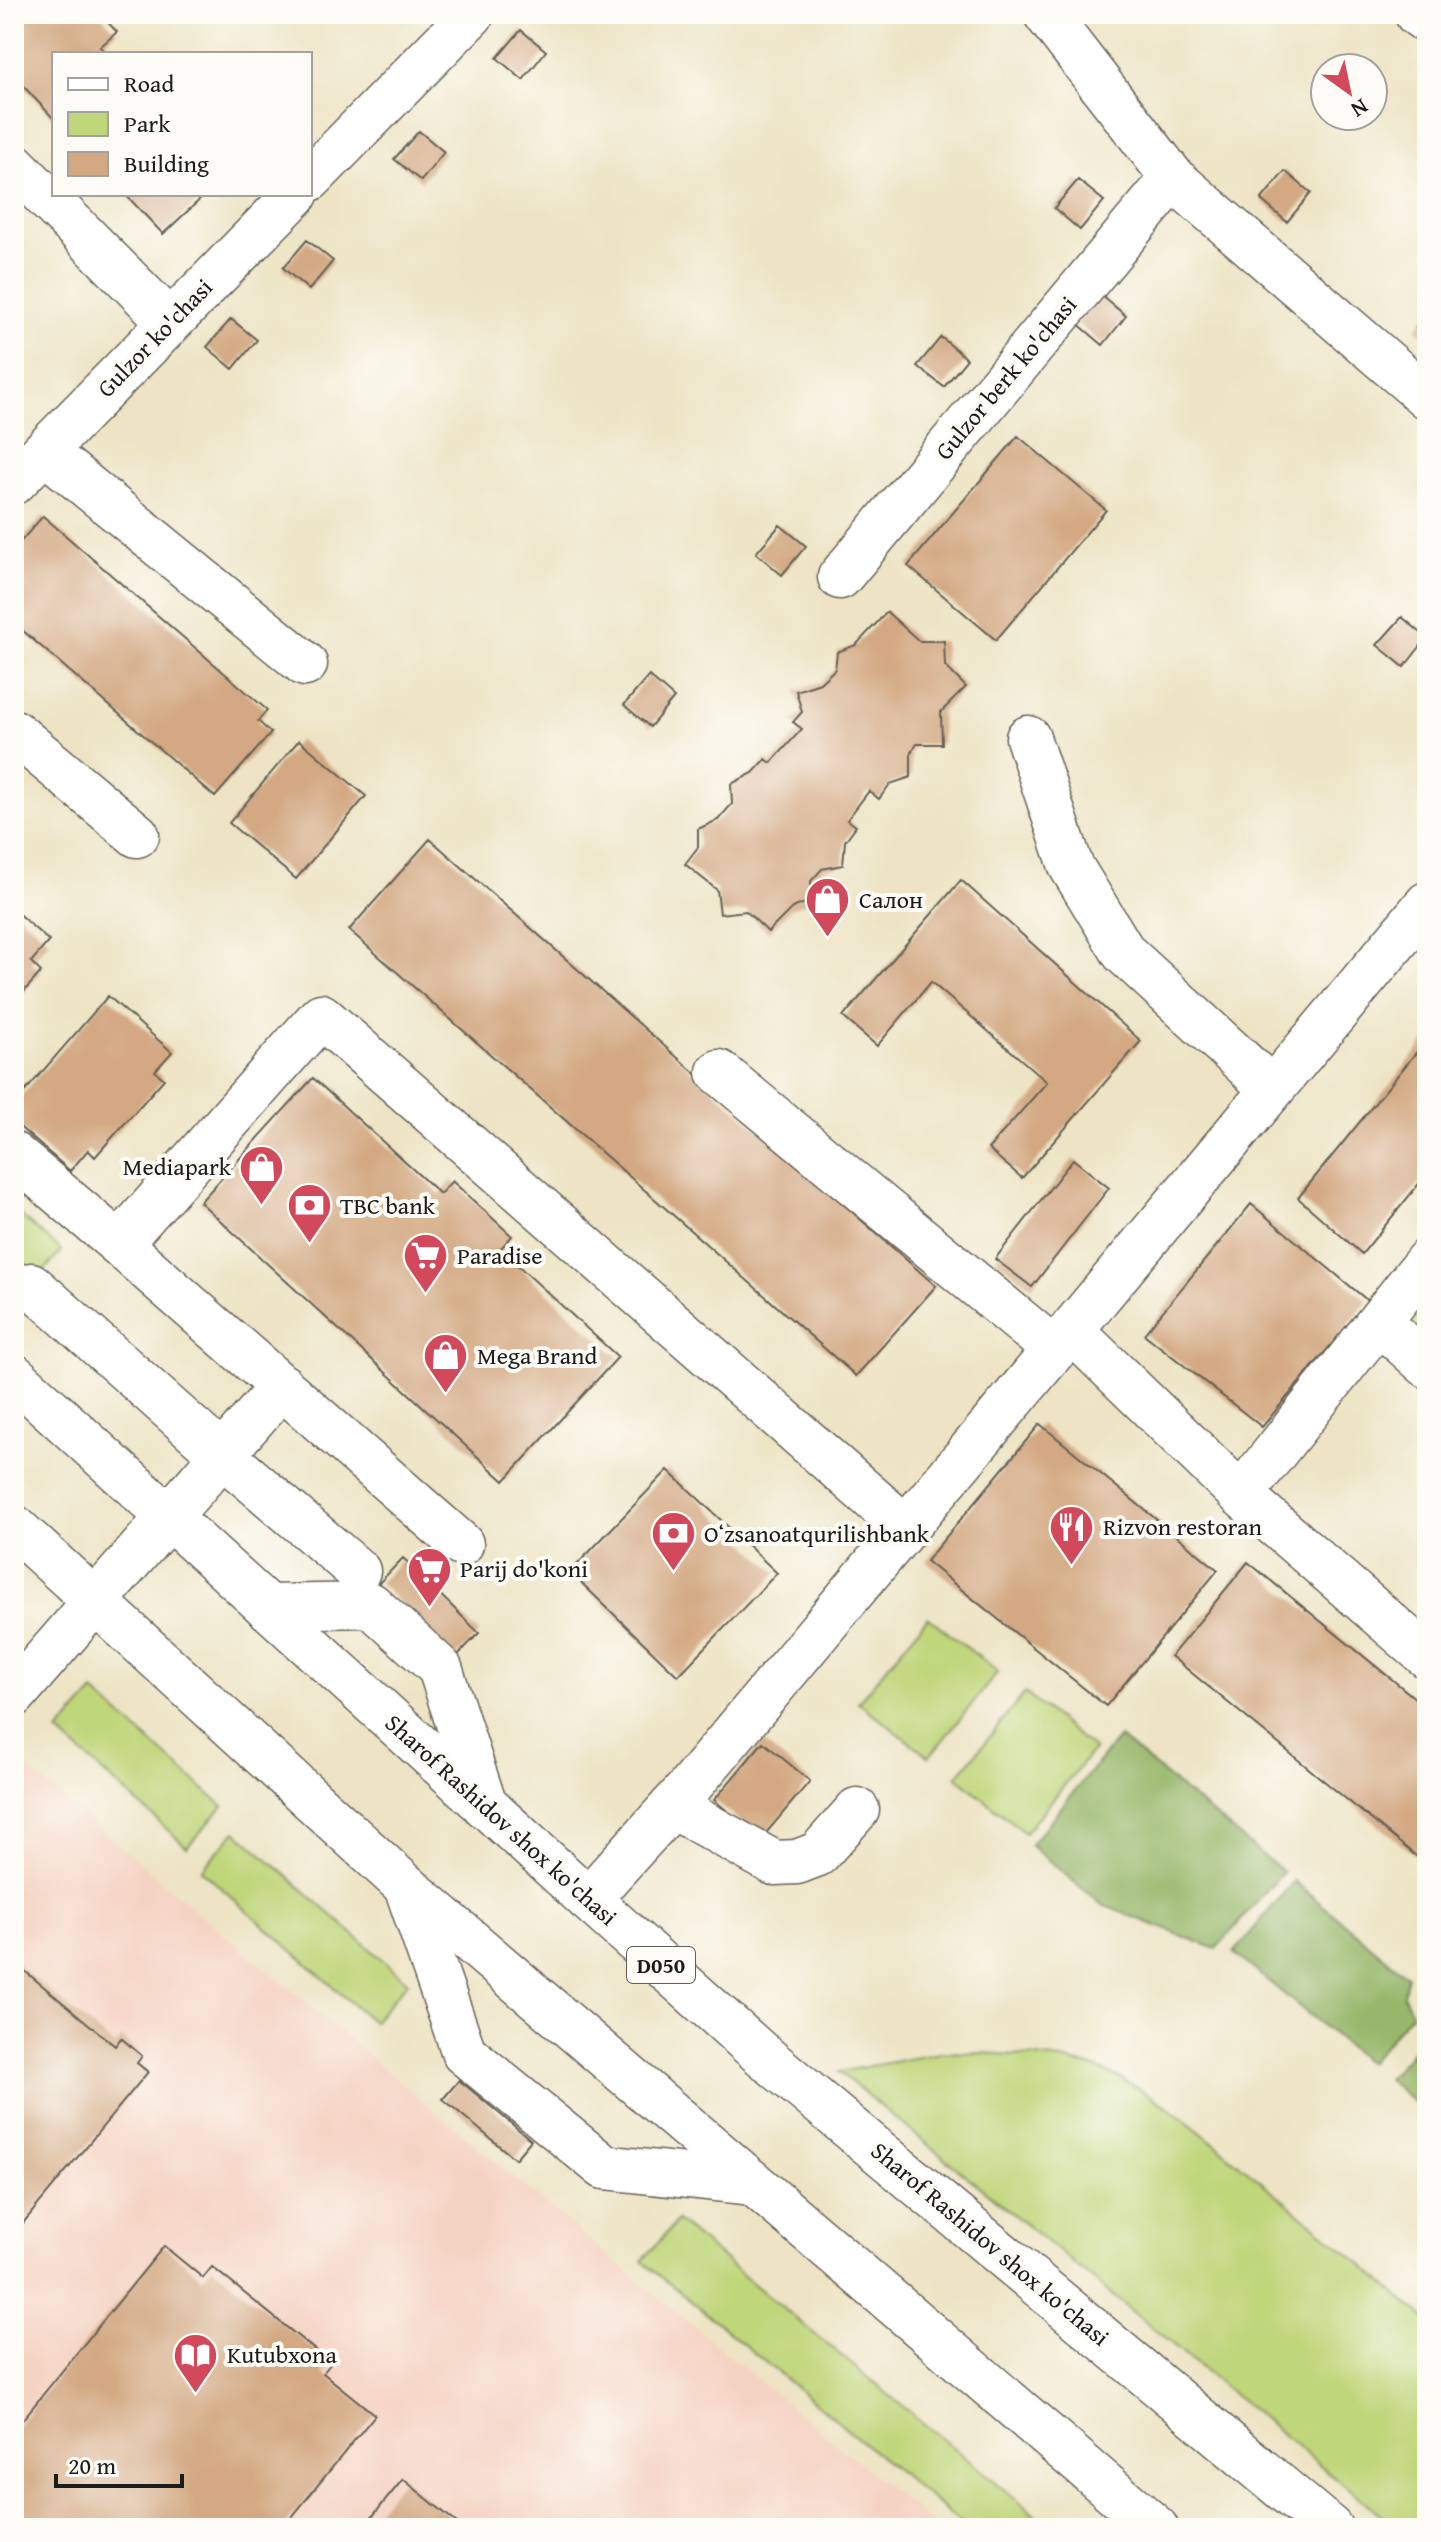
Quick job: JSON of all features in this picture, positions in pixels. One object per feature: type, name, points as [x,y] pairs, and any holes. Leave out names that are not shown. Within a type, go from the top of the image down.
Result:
[{"type":"main road","points":[[312,177],[472,14]]},
{"type":"main road","points":[[1046,14],[1173,178],[1427,397]]},
{"type":"main road","points":[[1417,14],[1427,21]]},
{"type":"main road","points":[[14,165],[170,322]]},
{"type":"main road","name":"Gulzor berk ko'chasi","points":[[840,577],[1173,178]]},
{"type":"main road","name":"Gulzor ko'chasi","points":[[29,466],[294,196]]},
{"type":"main road","points":[[29,466],[305,664]]},
{"type":"main road","points":[[14,732],[137,835]]},
{"type":"main road","points":[[1028,738],[1071,866],[1124,953],[1272,1089]]},
{"type":"main road","points":[[588,1899],[672,1806],[1427,904]]},
{"type":"main road","points":[[119,1244],[321,1016],[906,1528]]},
{"type":"main road","points":[[719,1072],[1063,1340],[1427,1656]]},
{"type":"main road","points":[[14,1155],[461,1544]]},
{"type":"main road","points":[[1241,1495],[1427,1261]]},
{"type":"main road","points":[[31,1285],[358,1571]]},
{"type":"main road","points":[[1380,1323],[1427,1365]]},
{"type":"main road","name":"Sharof Rashidov shox ko'chasi","points":[[14,1376],[759,2052],[1330,2528]]},
{"type":"main road","points":[[14,1695],[282,1386]]},
{"type":"main road","points":[[14,1527],[406,1886],[1156,2528]]},
{"type":"main road","points":[[267,1607],[371,1605],[440,1668],[485,1806]]},
{"type":"main road","points":[[672,1806],[774,1863],[797,1862],[818,1854],[857,1810]]},
{"type":"main road","points":[[406,1886],[464,2053],[604,2167],[752,2183]]},
{"type":"shaded area","points":[[21,1763],[554,2211],[938,2528],[14,2528],[14,1772]]},
{"type":"green space","points":[[14,1210],[62,1251],[14,1304]]},
{"type":"green space","points":[[1427,1277],[1427,1344],[1394,1317]]},
{"type":"green space","points":[[928,1617],[998,1672],[929,1757],[858,1702]]},
{"type":"green space","points":[[94,1692],[223,1806],[187,1847],[58,1732]]},
{"type":"green space","points":[[1025,1693],[1094,1749],[1025,1833],[957,1777]]},
{"type":"green space","points":[[1119,1737],[1283,1872],[1216,1949],[1102,1905],[1030,1845]]},
{"type":"green space","points":[[236,1831],[408,1982],[373,2022],[201,1870]]},
{"type":"green space","points":[[1294,1881],[1407,1976],[1404,1996],[1412,2013],[1368,2063],[1234,1953]]},
{"type":"green space","points":[[1427,2035],[1427,2113],[1387,2079]]},
{"type":"green space","points":[[945,2052],[1068,2061],[1107,2072],[1129,2083],[1174,2111],[1427,2320],[1427,2516],[1416,2528],[1397,2528],[839,2072]]},
{"type":"green space","points":[[677,2221],[1051,2528],[967,2528],[642,2261]]},
{"type":"building","points":[[14,14],[100,14],[117,32],[100,47],[105,52],[52,52],[52,117],[14,76]]},
{"type":"building","points":[[521,30],[546,51],[523,80],[497,58]]},
{"type":"building","points":[[419,131],[444,152],[421,181],[394,159]]},
{"type":"building","points":[[1285,171],[1311,193],[1287,222],[1261,200]]},
{"type":"building","points":[[1078,180],[1104,201],[1080,230],[1054,208]]},
{"type":"building","points":[[127,196],[204,196],[163,234]]},
{"type":"building","points":[[307,240],[333,261],[309,290],[283,268]]},
{"type":"building","points":[[1101,295],[1126,316],[1103,345],[1077,323]]},
{"type":"building","points":[[1427,315],[1427,338],[1416,328]]},
{"type":"building","points":[[231,319],[257,340],[233,369],[207,347]]},
{"type":"building","points":[[941,337],[967,359],[944,387],[917,366]]},
{"type":"building","points":[[1018,436],[1106,510],[996,640],[908,566]]},
{"type":"building","points":[[43,516],[267,710],[258,721],[271,733],[215,797],[14,623],[14,549]]},
{"type":"building","points":[[780,525],[806,546],[782,575],[756,553]]},
{"type":"building","points":[[887,612],[919,641],[944,641],[945,666],[966,687],[941,712],[942,744],[917,744],[911,752],[911,777],[890,784],[879,799],[869,791],[847,820],[856,826],[845,841],[843,865],[822,869],[811,881],[813,900],[792,908],[768,932],[746,911],[720,914],[717,890],[685,864],[698,847],[698,829],[718,820],[732,804],[731,784],[753,773],[766,759],[771,763],[802,729],[793,722],[802,712],[796,691],[820,683],[835,669],[837,652],[856,645]]},
{"type":"building","points":[[1402,617],[1427,638],[1404,667],[1377,645]]},
{"type":"building","points":[[649,676],[674,698],[650,727],[624,705]]},
{"type":"building","points":[[299,740],[366,796],[296,879],[229,823]]},
{"type":"building","points":[[430,839],[936,1286],[856,1376],[349,930]]},
{"type":"building","points":[[961,880],[1141,1041],[1022,1178],[988,1149],[1047,1082],[931,982],[877,1046],[843,1017]]},
{"type":"building","points":[[14,910],[49,941],[31,962],[41,972],[14,1003]]},
{"type":"building","points":[[108,996],[172,1052],[155,1071],[164,1079],[95,1157],[88,1150],[70,1171],[14,1122],[14,1104]]},
{"type":"building","points":[[1427,1039],[1427,1174],[1362,1254],[1298,1198]]},
{"type":"building","name":"Paradise","points":[[313,1078],[440,1194],[452,1181],[512,1236],[500,1249],[618,1357],[504,1481],[200,1202]]},
{"type":"building","points":[[1073,1159],[1109,1188],[1032,1287],[995,1259]]},
{"type":"building","points":[[1251,1204],[1368,1301],[1262,1427],[1144,1334]]},
{"type":"building","name":"Rizvon restoran","points":[[1040,1424],[1218,1570],[1106,1706],[926,1561]]},
{"type":"building","name":"Oʻzsanoatqurilishbank","points":[[668,1470],[777,1573],[678,1676],[570,1572]]},
{"type":"building","name":"Parij do'koni","points":[[403,1558],[479,1633],[455,1658],[379,1583]]},
{"type":"building","points":[[1248,1562],[1427,1708],[1427,1865],[1171,1656]]},
{"type":"building","points":[[763,1742],[810,1781],[761,1839],[714,1800]]},
{"type":"building","points":[[14,1962],[115,2046],[121,2038],[142,2056],[137,2063],[148,2072],[14,2234]]},
{"type":"building","points":[[459,2080],[531,2140],[515,2159],[443,2099]]},
{"type":"building","name":"Kutubxona","points":[[164,2246],[203,2278],[212,2267],[331,2363],[323,2373],[375,2415],[283,2528],[14,2528],[14,2430]]},
{"type":"building","points":[[403,2479],[463,2528],[363,2528]]},
{"type":"place","name":"Салон","points":[[828,939]]},
{"type":"place","name":"Mediapark","points":[[262,1206]]},
{"type":"place","name":"TBC bank","points":[[309,1245]]},
{"type":"place","name":"Paradise","points":[[426,1295]]},
{"type":"place","name":"Mega Brand","points":[[446,1395]]},
{"type":"place","name":"Rizvon restoran","points":[[1072,1566]]},
{"type":"place","name":"Oʻzsanoatqurilishbank","points":[[673,1573]]},
{"type":"place","name":"Parij do'koni","points":[[429,1608]]},
{"type":"place","name":"Kutubxona","points":[[196,2394]]}]
